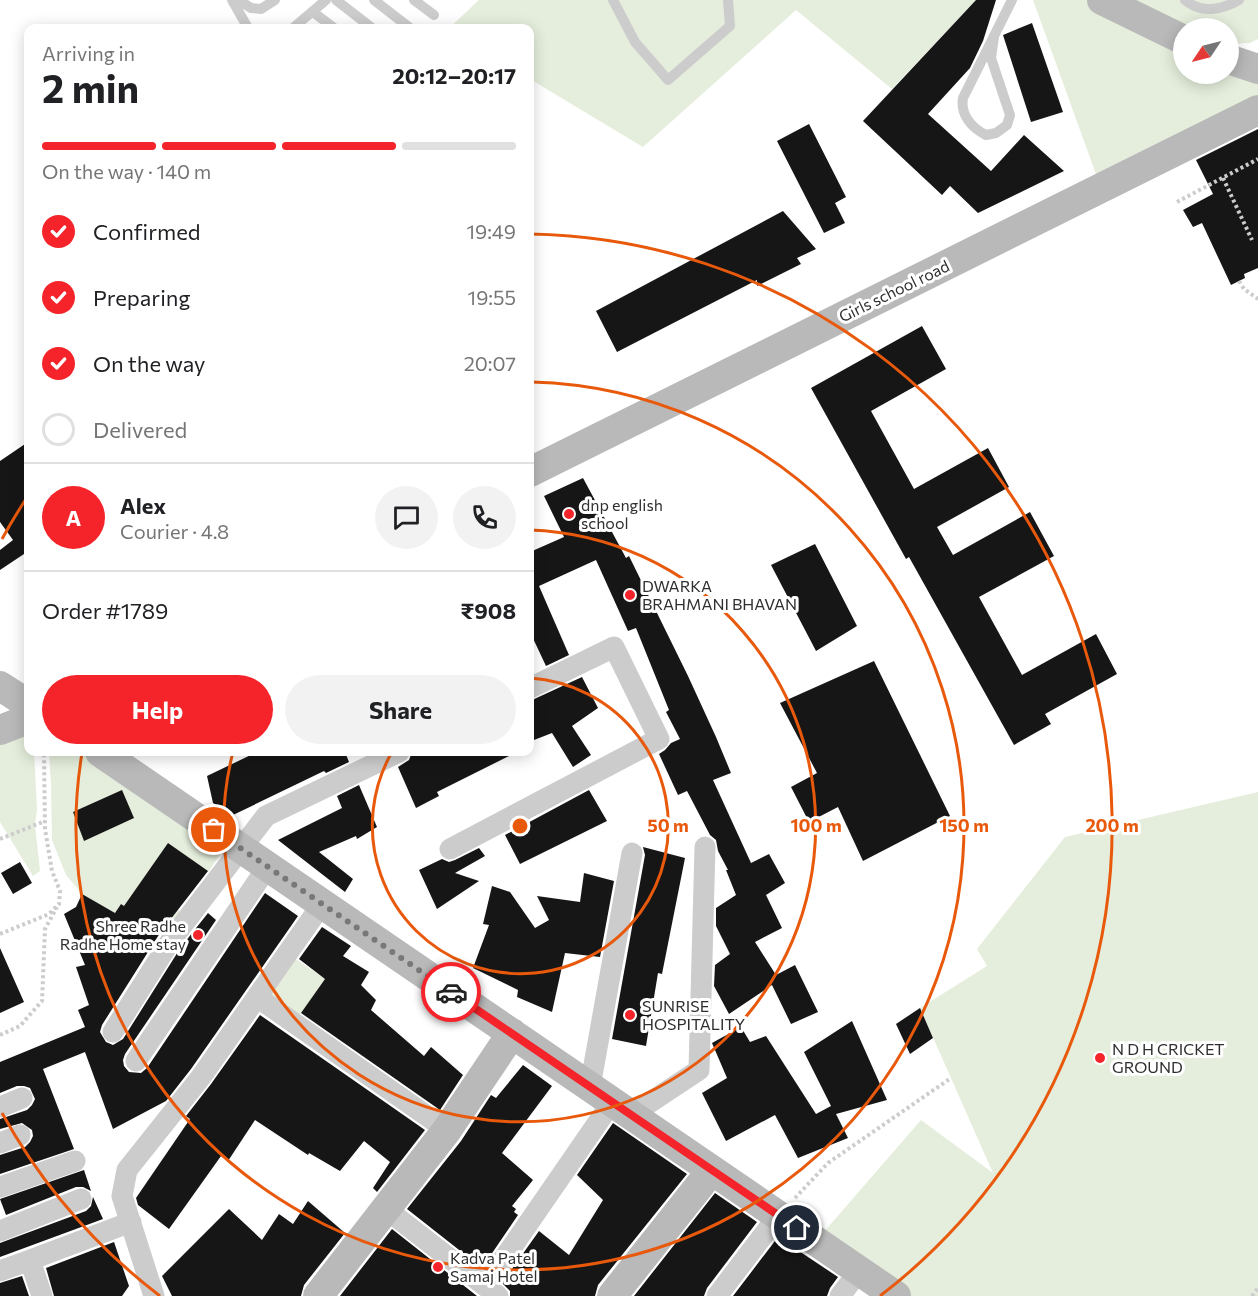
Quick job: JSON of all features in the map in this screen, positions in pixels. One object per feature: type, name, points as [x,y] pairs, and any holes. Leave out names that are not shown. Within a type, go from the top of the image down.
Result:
[{"type":"street","points":[[1102,0],[1173,35]]},
{"type":"street","points":[[1239,63],[1258,69]]},
{"type":"street","name":"Girls school road","points":[[534,470],[1258,110]]},
{"type":"street","points":[[450,849],[659,739],[614,647],[534,686]]},
{"type":"street","points":[[0,686],[24,701]]},
{"type":"street","points":[[0,730],[24,721]]},
{"type":"street","points":[[106,756],[896,1296]]},
{"type":"street","points":[[113,1032],[171,940],[266,816],[391,756]]},
{"type":"street","points":[[611,1101],[699,1070],[705,847]]},
{"type":"street","points":[[386,1209],[492,1291],[611,1101],[632,853]]},
{"type":"street","points":[[136,1061],[267,866]]},
{"type":"street","points":[[154,1296],[122,1196],[127,1170],[201,1077],[322,904]]},
{"type":"street","points":[[257,997],[447,1130]]},
{"type":"street","points":[[318,1296],[447,1130],[512,1033]]},
{"type":"street","points":[[0,1107],[21,1098]]},
{"type":"street","points":[[0,1143],[20,1135]]},
{"type":"street","points":[[0,1187],[75,1161]]},
{"type":"street","points":[[612,1296],[712,1170]]},
{"type":"street","points":[[0,1231],[81,1199]]},
{"type":"street","points":[[717,1296],[778,1216]]},
{"type":"street","points":[[0,1272],[131,1222]]},
{"type":"street","points":[[30,1260],[42,1296]]},
{"type":"street","points":[[840,1296],[859,1271]]},
{"type":"lane","points":[[232,0],[246,24]]},
{"type":"lane","points":[[239,0],[251,8],[261,9],[275,0]]},
{"type":"lane","points":[[300,24],[326,0]]},
{"type":"lane","points":[[336,0],[367,24]]},
{"type":"lane","points":[[374,0],[405,24]]},
{"type":"lane","points":[[414,0],[434,15]]},
{"type":"lane","points":[[613,0],[635,42],[668,80],[730,26],[728,0]]},
{"type":"lane","points":[[994,37],[991,58],[1010,115],[1007,125],[986,135],[976,130],[961,107],[963,98],[1012,0]]},
{"type":"lane","points":[[1185,0],[1208,9],[1224,8],[1239,0]]},
{"type":"lane","points":[[313,12],[329,24]]},
{"type":"path","points":[[1177,202],[1258,159]]},
{"type":"path","points":[[1223,178],[1252,240]]},
{"type":"path","points":[[1239,281],[1244,289],[1257,299],[1258,306]]},
{"type":"path","points":[[0,1035],[21,1026],[42,1001],[45,929],[59,904],[60,891],[52,871],[45,821],[44,756]]},
{"type":"path","points":[[0,839],[45,821]]},
{"type":"path","points":[[0,934],[49,914],[59,904]]},
{"type":"path","points":[[778,1216],[828,1162],[951,1078]]},
{"type":"path","points":[[1252,1296],[1258,1288]]},
{"type":"green space","points":[[479,0],[976,0],[892,89],[796,10],[643,147],[534,81],[534,24],[453,24]]},
{"type":"green space","points":[[1033,0],[1258,0],[1258,39],[1250,43],[1239,44],[1239,18],[1173,18],[1173,84],[1239,84],[1239,72],[1258,69],[1258,110],[1101,188]]},
{"type":"green space","points":[[24,721],[24,756],[34,756],[37,809],[35,825],[40,871],[33,876],[0,822],[0,730]]},
{"type":"green space","points":[[49,756],[106,756],[230,841],[208,872],[168,843],[141,882],[181,912],[164,935],[121,904],[115,913],[82,894],[66,875],[52,840]]},
{"type":"green space","name":"N D H CRICKET GROUND","points":[[1258,792],[1258,1296],[896,1296],[816,1241],[921,1120],[993,1173],[920,1008],[987,966],[977,949],[1065,837]]},
{"type":"green space","points":[[287,953],[325,979],[294,1023],[257,997]]},
{"type":"building","points":[[976,0],[996,0],[983,41],[970,68],[928,114],[991,171],[1024,135],[1064,171],[978,213],[950,186],[942,195],[863,121]]},
{"type":"building","points":[[1032,23],[1063,112],[1031,122],[1003,35]]},
{"type":"building","points":[[809,124],[846,197],[835,203],[845,223],[824,233],[777,141]]},
{"type":"building","points":[[1258,129],[1258,268],[1244,274],[1245,278],[1231,285],[1202,223],[1193,227],[1183,210],[1213,194],[1196,160]]},
{"type":"building","points":[[783,211],[816,249],[797,258],[801,264],[757,286],[757,280],[617,352],[596,311]]},
{"type":"building","points":[[922,326],[946,369],[871,411],[914,489],[988,448],[1009,487],[937,527],[953,555],[1030,512],[1054,556],[979,597],[1022,675],[1096,634],[1117,674],[1045,714],[1051,724],[1014,745],[909,557],[906,559],[811,388]]},
{"type":"building","points":[[24,445],[24,554],[0,570],[0,550],[13,540],[0,522],[0,461]]},
{"type":"building","points":[[583,478],[626,558],[629,556],[688,676],[731,773],[713,780],[751,863],[769,854],[785,883],[766,895],[782,928],[755,942],[776,975],[795,965],[818,1012],[791,1024],[772,985],[729,1014],[714,986],[715,965],[730,954],[716,926],[716,908],[736,895],[726,870],[728,870],[718,851],[716,840],[710,835],[687,791],[678,795],[659,754],[671,743],[680,739],[666,712],[669,710],[636,628],[628,631],[596,560],[539,586],[569,655],[546,666],[534,640],[534,550],[564,537],[544,496]]},
{"type":"building","points":[[815,544],[857,626],[816,651],[771,565]]},
{"type":"building","points":[[874,661],[950,816],[863,861],[838,807],[809,822],[791,787],[817,773],[780,703]]},
{"type":"building","points":[[582,677],[598,708],[572,726],[591,755],[573,767],[552,733],[534,740],[534,699]]},
{"type":"building","points":[[249,756],[347,756],[349,762],[326,773],[324,771],[233,815],[213,803],[207,776]]},
{"type":"building","points":[[410,756],[509,756],[437,792],[439,796],[416,808],[398,767],[409,760]]},
{"type":"building","points":[[359,785],[377,827],[357,839],[356,836],[319,852],[353,879],[345,892],[278,840],[342,808],[337,796]]},
{"type":"building","points":[[122,790],[134,818],[84,841],[73,812]]},
{"type":"building","points":[[589,790],[607,821],[520,864],[505,835]]},
{"type":"building","points":[[168,843],[208,871],[160,933],[102,1025],[100,1032],[106,1042],[113,1045],[123,1039],[181,947],[208,913],[216,920],[125,1054],[124,1066],[129,1072],[141,1073],[147,1068],[265,893],[298,916],[166,1101],[113,1129],[85,1052],[43,1069],[74,1149],[0,1174],[0,1155],[25,1147],[33,1136],[32,1130],[22,1123],[0,1129],[0,1119],[27,1110],[35,1099],[30,1088],[24,1086],[17,1086],[0,1093],[0,1062],[85,1027],[78,1010],[89,1005],[76,967],[85,965],[64,914],[76,907],[82,894],[115,913],[121,904],[124,906]]},
{"type":"building","points":[[643,847],[685,858],[662,974],[658,973],[646,1046],[612,1039],[645,855]]},
{"type":"building","points":[[479,848],[485,856],[455,873],[479,881],[437,909],[419,870],[442,859],[449,862],[455,860]]},
{"type":"building","points":[[20,862],[32,883],[13,894],[1,873]]},
{"type":"building","points":[[584,873],[614,881],[600,957],[565,953],[552,1012],[517,997],[518,990],[473,968],[489,925],[483,924],[492,886],[510,892],[535,928],[549,920],[537,896],[580,902]]},
{"type":"building","points":[[322,927],[351,946],[343,956],[369,972],[361,985],[376,1000],[371,1010],[424,1056],[431,1047],[463,1075],[440,1110],[301,1013],[325,979],[299,959]]},
{"type":"building","points":[[0,948],[24,1002],[0,1013]]},
{"type":"building","points":[[920,1008],[933,1038],[910,1054],[896,1024]]},
{"type":"building","points":[[260,1015],[425,1130],[377,1192],[373,1188],[390,1162],[364,1141],[340,1171],[309,1153],[308,1155],[255,1120],[228,1161],[221,1156],[169,1229],[138,1205],[136,1198],[190,1119],[186,1116]]},
{"type":"building","points":[[852,1021],[887,1100],[836,1114],[848,1138],[798,1158],[775,1115],[726,1141],[702,1093],[727,1078],[712,1043],[741,1027],[750,1042],[766,1036],[816,1114],[831,1106],[804,1052]]},
{"type":"building","points":[[523,1065],[552,1086],[502,1153],[533,1180],[512,1206],[518,1215],[482,1268],[407,1209],[461,1141],[491,1095],[496,1098]]},
{"type":"building","points":[[613,1123],[687,1174],[598,1285],[595,1296],[510,1296],[510,1291],[502,1283],[539,1231],[569,1255],[603,1200],[577,1175]]},
{"type":"building","points":[[84,1170],[91,1191],[83,1187],[76,1187],[6,1215],[0,1199]]},
{"type":"building","points":[[715,1193],[757,1222],[707,1288],[704,1296],[634,1296]]},
{"type":"building","points":[[93,1197],[103,1219],[0,1257],[0,1243],[86,1211],[91,1206]]},
{"type":"building","points":[[308,1201],[345,1233],[304,1285],[301,1296],[172,1296],[162,1276],[229,1209],[262,1240],[279,1214],[293,1224]]},
{"type":"building","points":[[392,1229],[477,1296],[340,1296]]},
{"type":"building","points":[[778,1237],[838,1277],[827,1296],[733,1296]]},
{"type":"building","points":[[114,1242],[129,1286],[122,1296],[54,1296],[46,1268]]},
{"type":"building","points":[[22,1276],[29,1296],[0,1296],[0,1283]]},
{"type":"way so far","points":[[214,830],[451,992]]},
{"type":"place","name":"dnp english school","points":[[569,514]]},
{"type":"place","name":"DWARKA BRAHMANI BHAVAN","points":[[630,595]]},
{"type":"place","name":"Shree Radhe Radhe Home stay","points":[[198,935]]},
{"type":"place","name":"SUNRISE HOSPITALITY","points":[[630,1015]]},
{"type":"place","name":"N D H CRICKET GROUND","points":[[1100,1058]]},
{"type":"place","name":"Kadva Patel Samaj Hotel","points":[[438,1267]]},
{"type":"route","points":[[451,992],[797,1228]]}]
